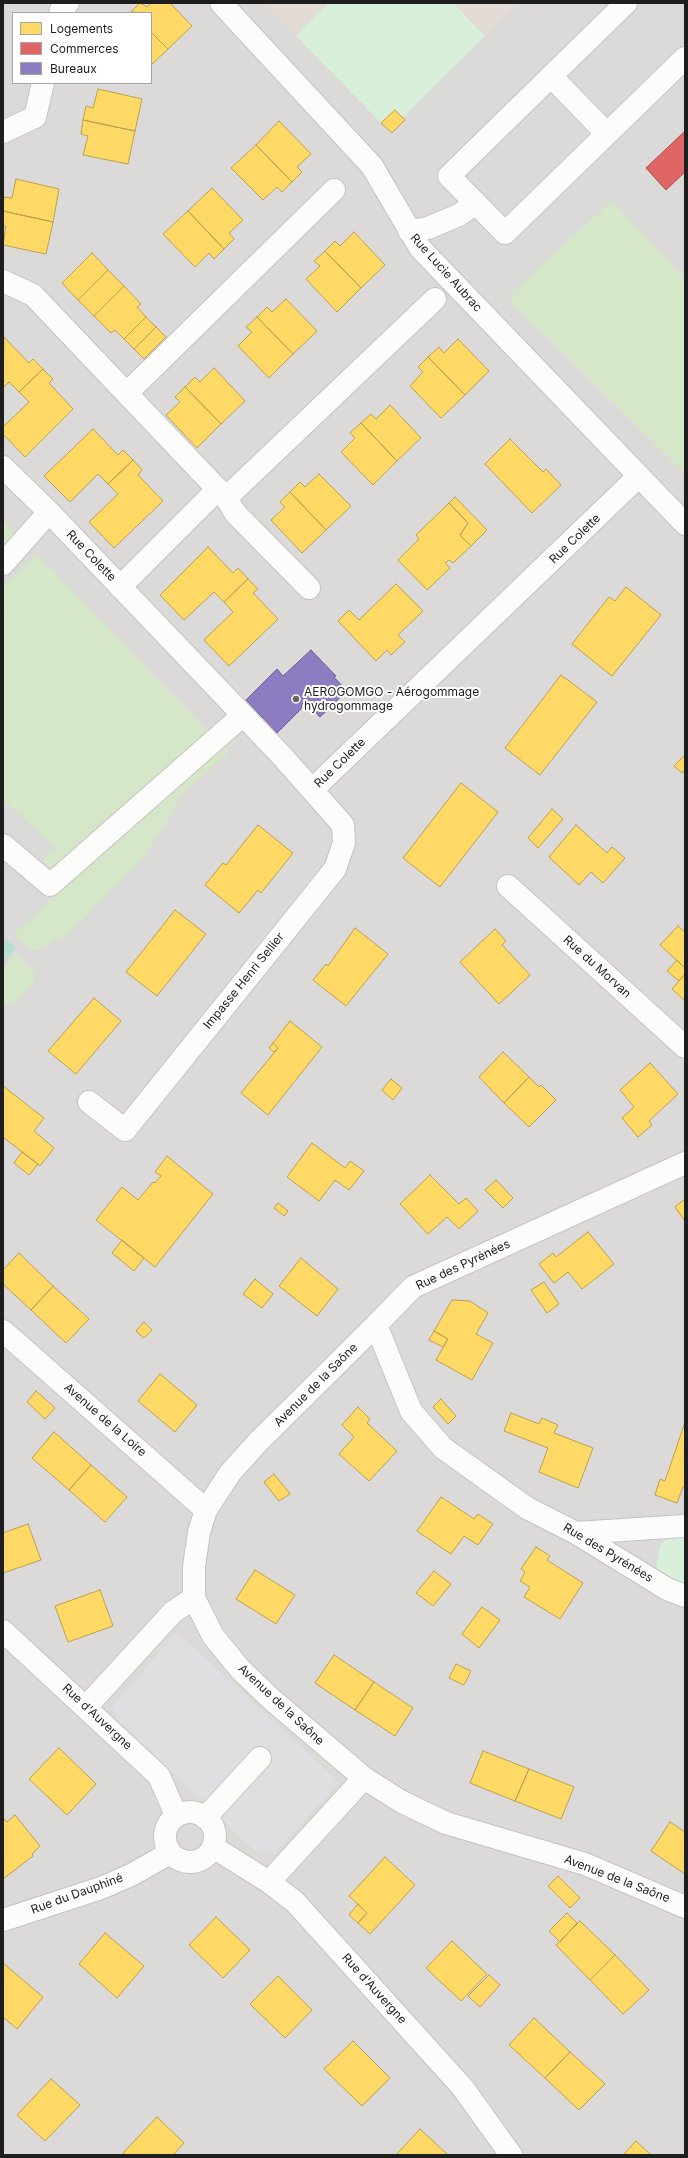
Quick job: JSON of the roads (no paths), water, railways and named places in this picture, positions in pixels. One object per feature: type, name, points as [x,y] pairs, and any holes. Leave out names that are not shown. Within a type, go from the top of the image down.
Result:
[{"type":"street","points":[[60,12],[60,10],[68,3]]},
{"type":"street","name":"Rue Lucie Aubrac","points":[[221,3],[372,166],[420,248],[685,524]]},
{"type":"street","points":[[626,3],[449,176],[505,233],[685,58]]},
{"type":"street","points":[[551,76],[607,134]]},
{"type":"street","points":[[3,132],[35,117],[43,84]]},
{"type":"street","points":[[127,393],[334,190]]},
{"type":"street","points":[[409,231],[428,228],[459,215],[476,203]]},
{"type":"street","points":[[3,282],[33,295],[222,494],[236,514],[309,588]]},
{"type":"street","points":[[120,587],[435,299]]},
{"type":"street","name":"Rue Colette","points":[[3,467],[49,512],[312,789],[639,476]]},
{"type":"street","points":[[3,564],[49,512]]},
{"type":"street","points":[[3,845],[50,885],[242,716]]},
{"type":"street","name":"Impasse Henri Sellier","points":[[89,1102],[126,1130],[335,869],[344,843],[342,825],[312,789]]},
{"type":"street","name":"Rue du Morvan","points":[[508,886],[685,1047]]},
{"type":"street","name":"Rue des Pyrénées","points":[[685,1163],[413,1287],[376,1325],[412,1410],[443,1448],[527,1508],[576,1533],[667,1589],[685,1596]]},
{"type":"street","name":"Avenue de la Saône","points":[[376,1325],[258,1442],[230,1473],[206,1510],[199,1532],[194,1567],[194,1598],[213,1636],[240,1668],[270,1698],[364,1778],[402,1802],[446,1822],[585,1864],[685,1906]]},
{"type":"street","name":"Avenue de la Loire","points":[[3,1331],[206,1510]]},
{"type":"street","points":[[576,1533],[685,1526]]},
{"type":"street","points":[[99,1703],[173,1612],[194,1598]]},
{"type":"street","name":"Rue d'Auvergne","points":[[3,1631],[99,1703],[159,1776],[176,1815]]},
{"type":"street","points":[[205,1818],[260,1758]]},
{"type":"street","points":[[269,1882],[364,1778]]},
{"type":"street","points":[[188,1811],[201,1814],[205,1818],[210,1822],[215,1834],[213,1847],[207,1855],[198,1860],[188,1862],[178,1859],[170,1853],[164,1840],[167,1826],[176,1815],[188,1811]]},
{"type":"street","name":"Rue d'Auvergne","points":[[213,1847],[269,1882],[295,1902],[463,2088],[511,2155]]},
{"type":"street","name":"Rue du Dauphiné","points":[[3,1920],[101,1888],[130,1875],[170,1853]]},
{"type":"place","name":"AEROGOMGO - Aérogommage hydrogommage","points":[[296,699]]}]
